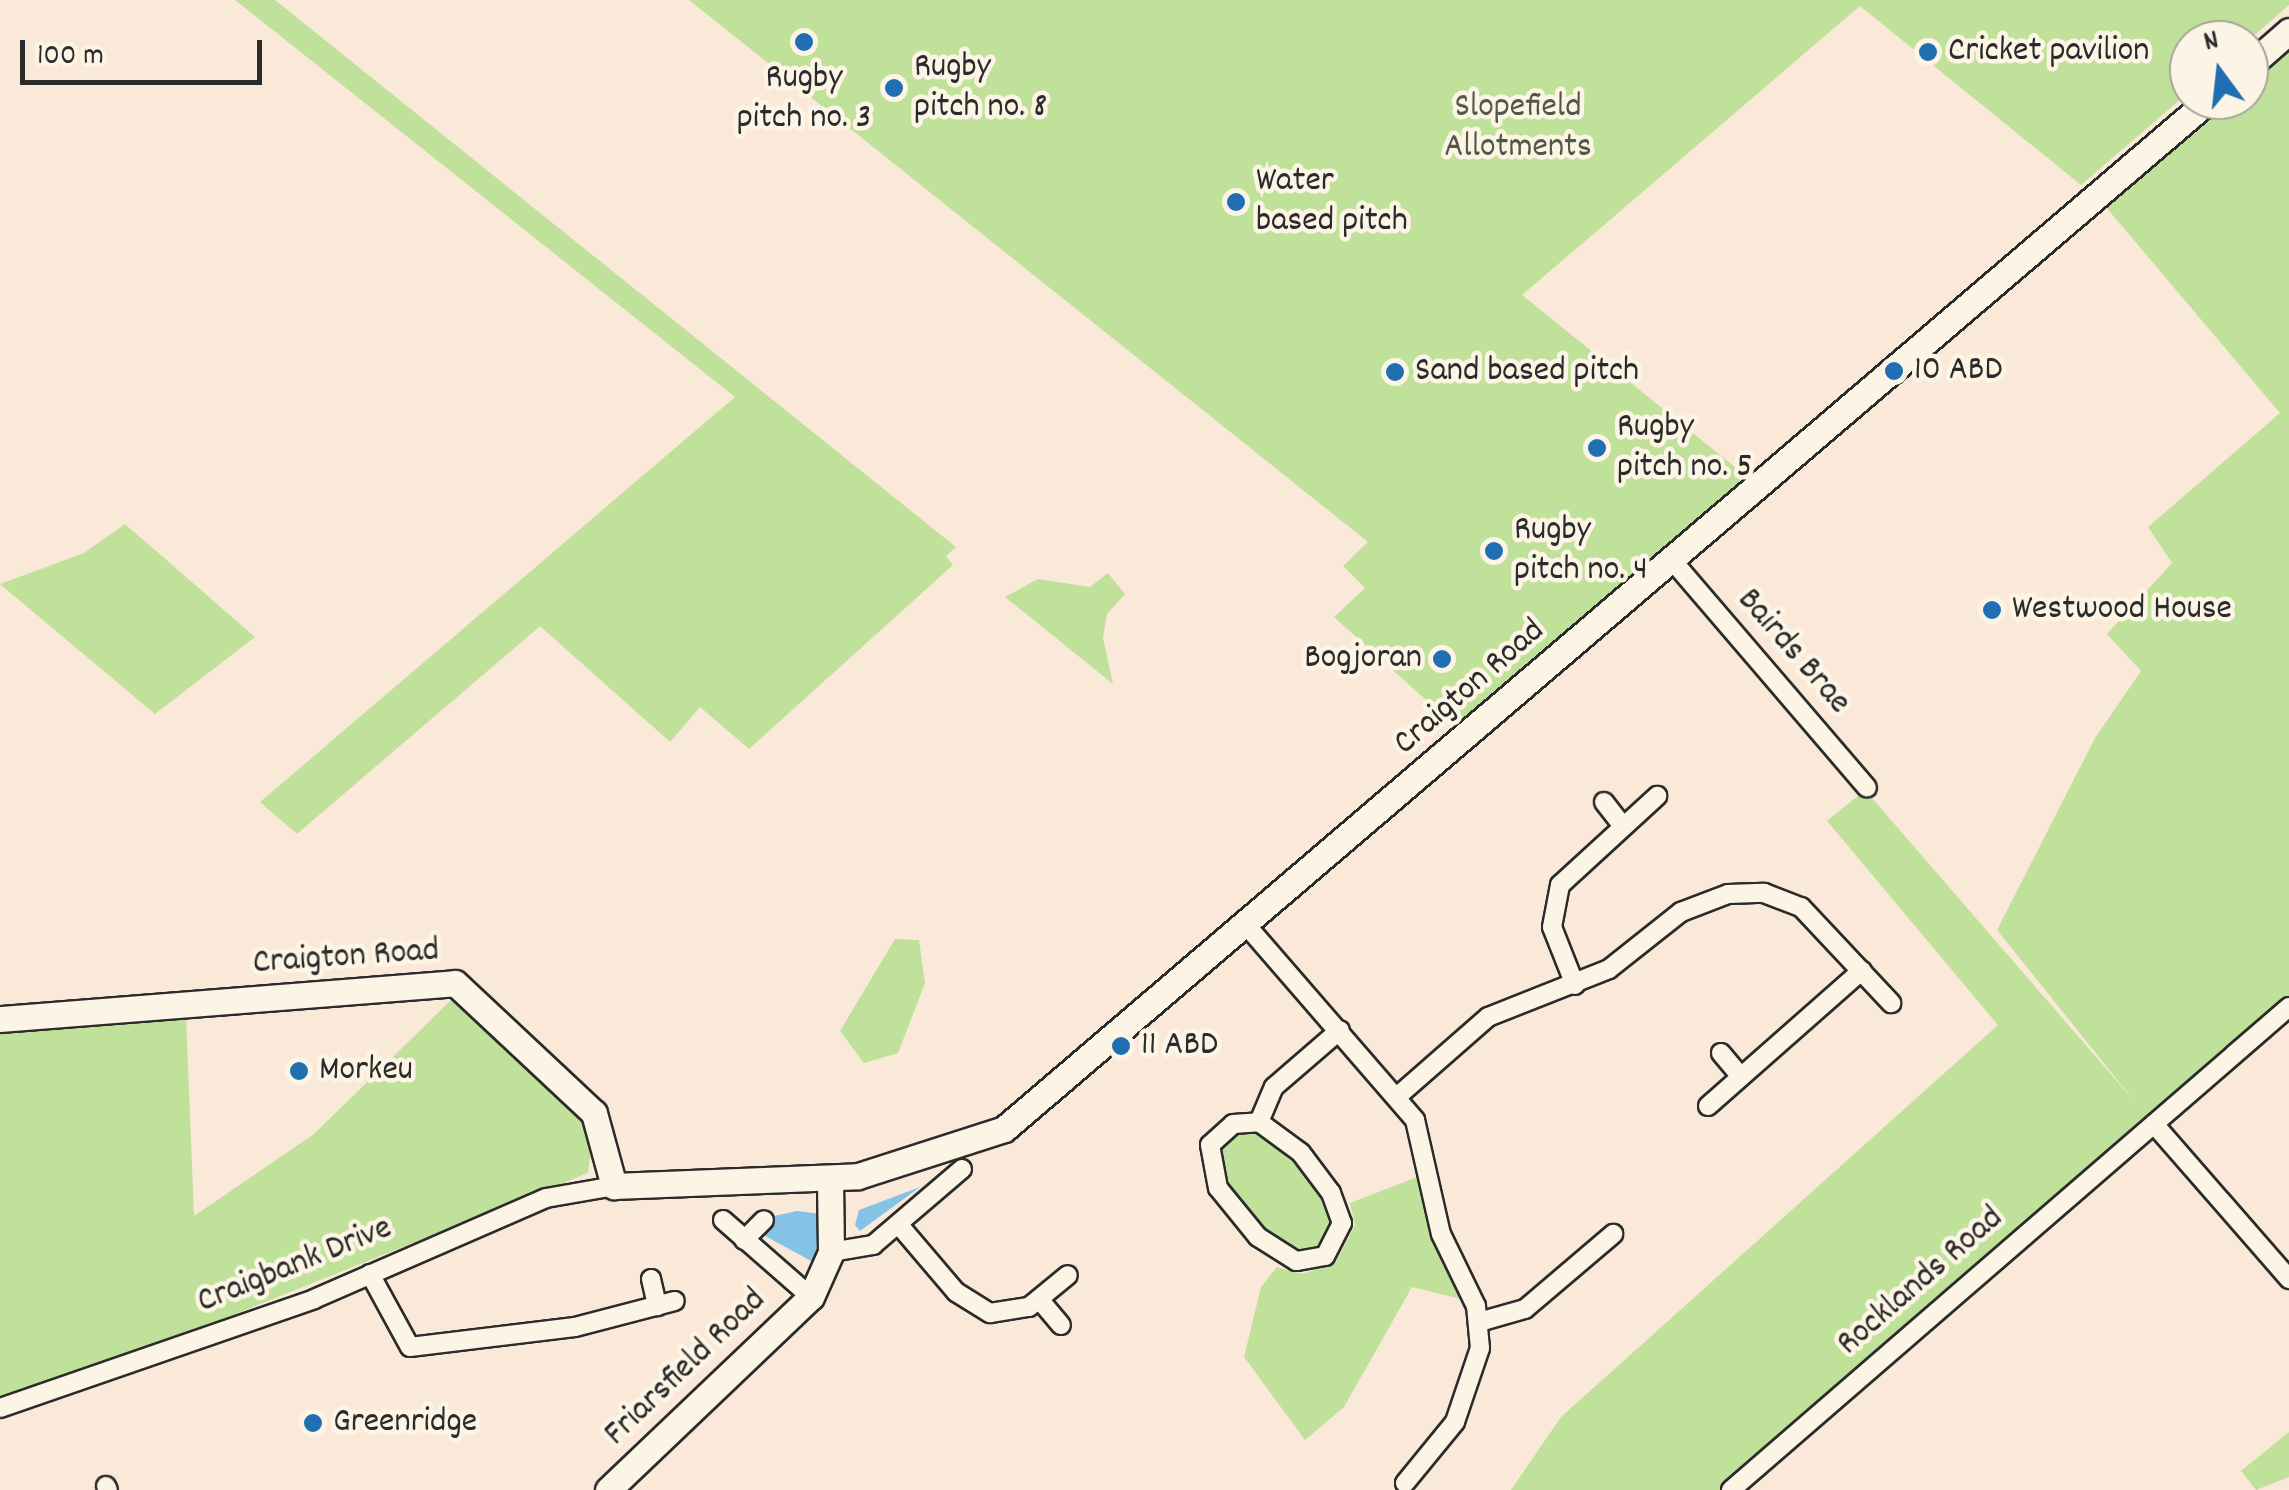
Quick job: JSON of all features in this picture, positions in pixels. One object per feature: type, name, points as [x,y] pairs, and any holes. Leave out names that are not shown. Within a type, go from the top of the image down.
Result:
[{"type":"street","points":[[2269,49],[2289,32]]},
{"type":"street","name":"Craigton Road","points":[[0,1019],[455,983],[594,1114],[614,1186],[830,1180],[944,1154],[1030,1114],[1670,559],[2186,120]]},
{"type":"street","name":"Bairds Brae","points":[[1670,559],[1867,788]]},
{"type":"street","points":[[1575,985],[1552,927],[1560,885],[1657,796]]},
{"type":"street","points":[[1604,802],[1624,826]]},
{"type":"street","points":[[1399,1095],[1488,1018],[1575,985],[1682,912],[1728,894],[1764,893],[1800,908],[1891,1002]]},
{"type":"street","points":[[1248,926],[1399,1095],[1427,1150],[1441,1234],[1480,1322],[1456,1422],[1405,1483]]},
{"type":"street","points":[[1708,1106],[1862,970]]},
{"type":"street","name":"Rocklands Road","points":[[1731,1490],[2289,1007]]},
{"type":"street","points":[[1259,1122],[1274,1087],[1340,1030]]},
{"type":"street","points":[[1721,1054],[1741,1077]]},
{"type":"street","points":[[1259,1122],[1301,1153],[1332,1193],[1342,1223],[1324,1256],[1282,1255],[1218,1188],[1209,1160],[1218,1133],[1259,1122]]},
{"type":"street","points":[[2154,1124],[2289,1280]]},
{"type":"street","points":[[831,1252],[861,1250],[899,1226],[962,1169]]},
{"type":"street","points":[[723,1220],[811,1297],[831,1252],[830,1180]]},
{"type":"street","name":"Craigbank Drive","points":[[0,1408],[370,1274],[546,1198],[614,1186]]},
{"type":"street","points":[[744,1240],[764,1220]]},
{"type":"street","points":[[899,1226],[972,1306],[1008,1314],[1040,1299],[1068,1275]]},
{"type":"street","points":[[1480,1322],[1525,1309],[1613,1234]]},
{"type":"street","points":[[370,1274],[410,1347],[574,1327],[666,1303],[651,1279]]},
{"type":"street","name":"Friarsfield Road","points":[[608,1490],[811,1297]]},
{"type":"street","points":[[1040,1299],[1061,1326]]},
{"type":"green space","points":[[235,0],[275,0],[956,547],[946,556],[953,565],[749,749],[700,707],[670,742],[540,626],[297,834],[260,802],[735,397]]},
{"type":"green space","name":"Slopefield Allotments","points":[[689,0],[2289,0],[2289,5],[2269,22],[2169,20],[2169,109],[2081,185],[1860,6],[1522,295],[1746,476],[1525,668],[1467,737],[1334,617],[1365,588],[1343,566],[1368,542]]},
{"type":"green space","points":[[2289,46],[2289,1008],[1731,1490],[1511,1490],[1561,1417],[1998,1025],[1827,821],[1865,790],[2135,1102],[1997,930],[2095,738],[2141,671],[2107,634],[2172,563],[2148,527],[2280,413],[2105,206],[2204,120],[2269,120],[2269,64]]},
{"type":"green space","points":[[125,524],[255,637],[155,714],[0,584],[84,553]]},
{"type":"green space","points":[[1108,573],[1125,594],[1107,614],[1103,638],[1113,684],[1005,597],[1038,579],[1090,587]]},
{"type":"green space","points":[[895,939],[919,940],[925,983],[898,1053],[864,1063],[840,1031]]},
{"type":"green space","points":[[451,1000],[593,1130],[588,1173],[0,1408],[0,1027],[186,1016],[194,1216],[314,1134]]},
{"type":"green space","points":[[1239,1129],[1254,1129],[1313,1179],[1335,1219],[1326,1245],[1300,1254],[1256,1225],[1218,1174],[1217,1149]]},
{"type":"green space","points":[[1420,1176],[1430,1236],[1461,1299],[1412,1287],[1344,1407],[1305,1440],[1244,1357],[1261,1287],[1277,1267],[1302,1274],[1336,1262],[1355,1225],[1350,1203]]},
{"type":"green space","points":[[2289,1432],[2289,1477],[2256,1490],[2241,1471]]},
{"type":"water","points":[[920,1187],[860,1231],[855,1225],[859,1210]]},
{"type":"water","points":[[797,1211],[821,1214],[815,1263],[765,1236],[774,1216]]},
{"type":"place","name":"Rugby pitch no. 3","points":[[804,42]]},
{"type":"place","name":"Cricket pavilion","points":[[1928,52]]},
{"type":"place","name":"Rugby pitch no. 8","points":[[894,88]]},
{"type":"place","name":"Water based pitch","points":[[1236,202]]},
{"type":"place","name":"10 ABD","points":[[1894,371]]},
{"type":"place","name":"Sand based pitch","points":[[1395,372]]},
{"type":"place","name":"Rugby pitch no. 5","points":[[1597,448]]},
{"type":"place","name":"Rugby pitch no. 4","points":[[1494,551]]},
{"type":"place","name":"Westwood House","points":[[1992,610]]},
{"type":"place","name":"Bogjoran","points":[[1442,659]]},
{"type":"place","name":"11 ABD","points":[[1121,1046]]},
{"type":"place","name":"Morkeu","points":[[299,1071]]},
{"type":"place","name":"Greenridge","points":[[313,1423]]}]
